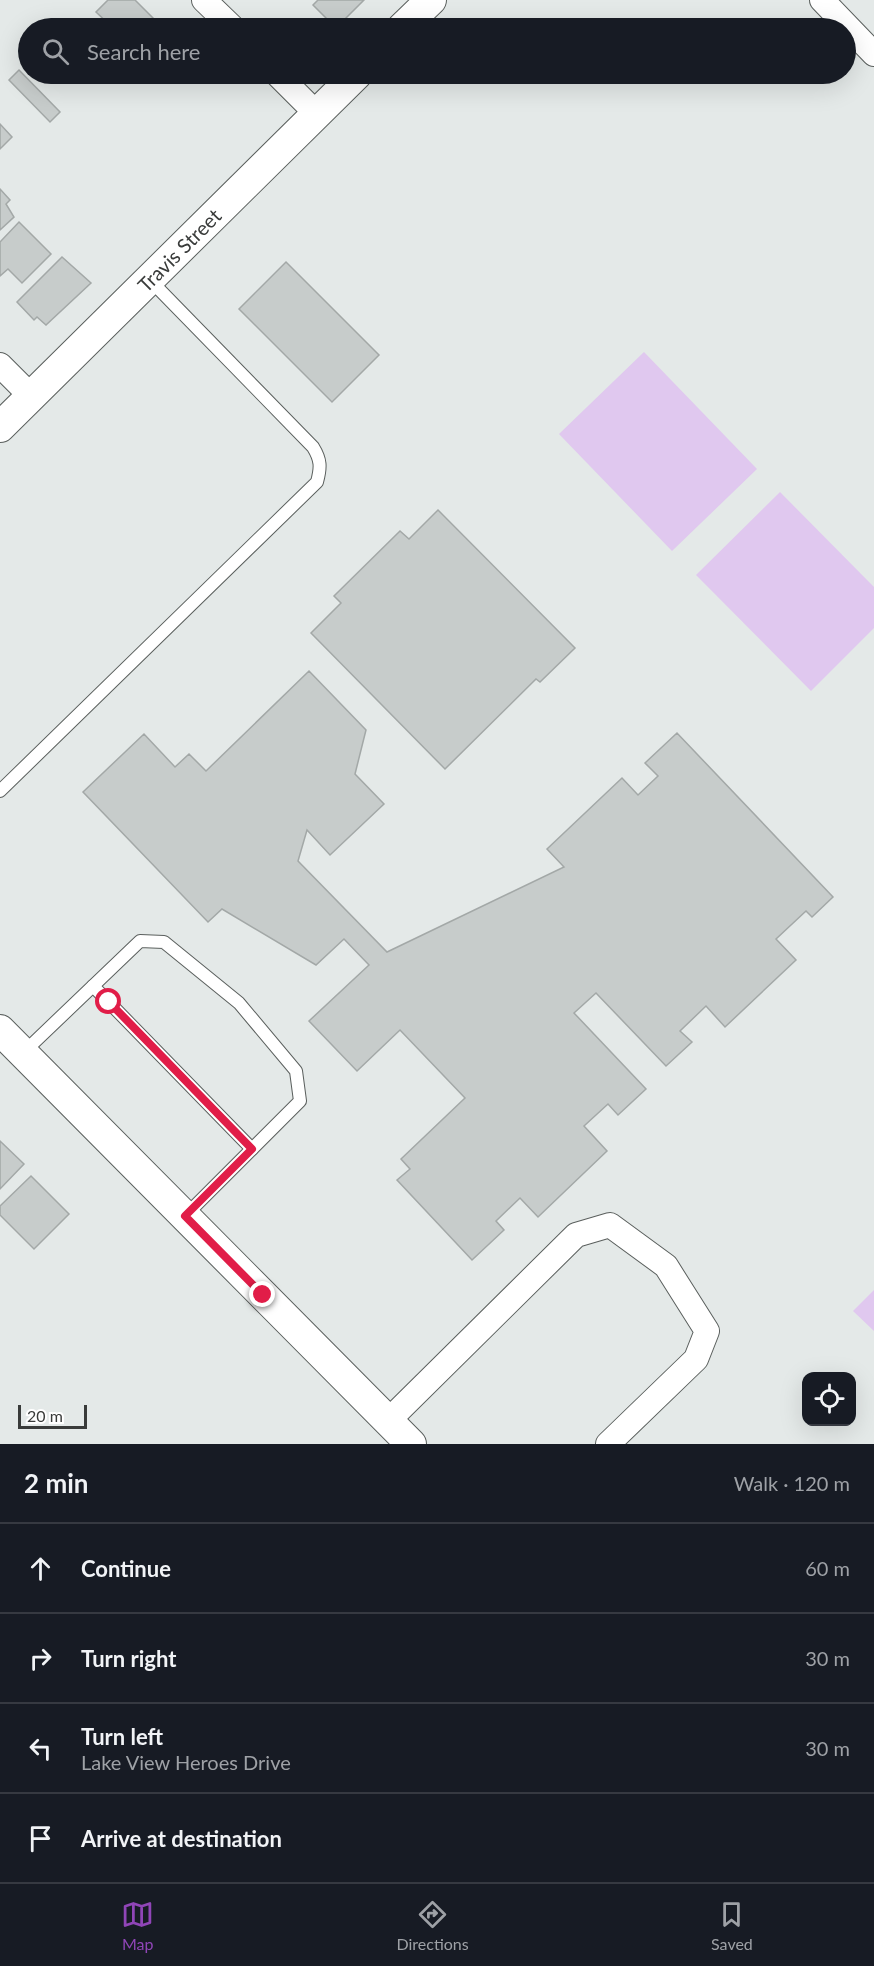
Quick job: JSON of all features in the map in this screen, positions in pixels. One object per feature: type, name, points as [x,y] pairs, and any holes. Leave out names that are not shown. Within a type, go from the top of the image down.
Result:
[{"type":"street","points":[[204,0],[222,18]]},
{"type":"street","points":[[412,18],[431,0]]},
{"type":"street","points":[[822,0],[839,18]]},
{"type":"street","points":[[856,35],[874,54]]},
{"type":"street","points":[[287,84],[316,114]]},
{"type":"street","name":"Travis Street","points":[[0,427],[347,84]]},
{"type":"street","points":[[0,365],[31,396]]},
{"type":"street","points":[[0,1030],[411,1444]]},
{"type":"street","points":[[388,1421],[576,1235],[610,1225],[666,1266],[707,1331],[696,1359],[608,1444]]},
{"type":"lane","points":[[0,791],[316,482],[319,475],[320,459],[313,447],[149,280]]},
{"type":"lane","points":[[23,1053],[140,941],[164,942],[239,1003],[296,1071],[300,1101],[185,1216]]},
{"type":"lane","points":[[93,986],[252,1149]]},
{"type":"shaded area","points":[[644,352],[757,469],[672,551],[559,434]]},
{"type":"shaded area","points":[[780,492],[874,587],[874,628],[811,691],[696,575]]},
{"type":"shaded area","points":[[874,1290],[874,1331],[853,1311]]},
{"type":"building","points":[[108,0],[135,0],[153,18],[102,18],[96,12]]},
{"type":"building","points":[[318,0],[364,0],[346,18],[326,18],[313,5]]},
{"type":"building","points":[[18,71],[18,84],[33,84],[60,112],[50,122],[9,80]]},
{"type":"building","points":[[0,124],[12,137],[0,149]]},
{"type":"building","points":[[0,189],[10,200],[6,204],[14,217],[0,230]]},
{"type":"building","points":[[19,222],[51,254],[22,283],[8,269],[0,276],[0,242]]},
{"type":"building","points":[[62,257],[91,283],[46,325],[37,317],[34,320],[17,302]]},
{"type":"building","points":[[286,262],[379,355],[332,402],[239,309]]},
{"type":"building","points":[[438,510],[575,648],[540,682],[536,679],[445,769],[311,633],[341,603],[334,596],[400,531],[409,539]]},
{"type":"building","points":[[309,671],[366,730],[355,774],[384,804],[330,855],[307,830],[298,861],[387,952],[564,867],[547,849],[622,778],[638,795],[658,776],[645,763],[677,733],[833,897],[812,917],[806,911],[776,939],[796,960],[725,1027],[706,1006],[680,1031],[692,1042],[666,1066],[596,993],[574,1013],[646,1089],[618,1115],[608,1104],[584,1126],[607,1151],[538,1217],[520,1198],[496,1221],[504,1230],[472,1260],[397,1180],[410,1169],[401,1159],[465,1098],[400,1030],[357,1071],[309,1021],[369,965],[344,939],[316,965],[222,909],[208,922],[83,792],[144,734],[175,767],[189,754],[206,771]]},
{"type":"building","points":[[0,1141],[24,1164],[0,1189]]},
{"type":"building","points":[[31,1176],[69,1214],[34,1249],[0,1215],[0,1206]]},
{"type":"route","points":[[109,1002],[252,1149],[185,1216],[263,1295]]}]
